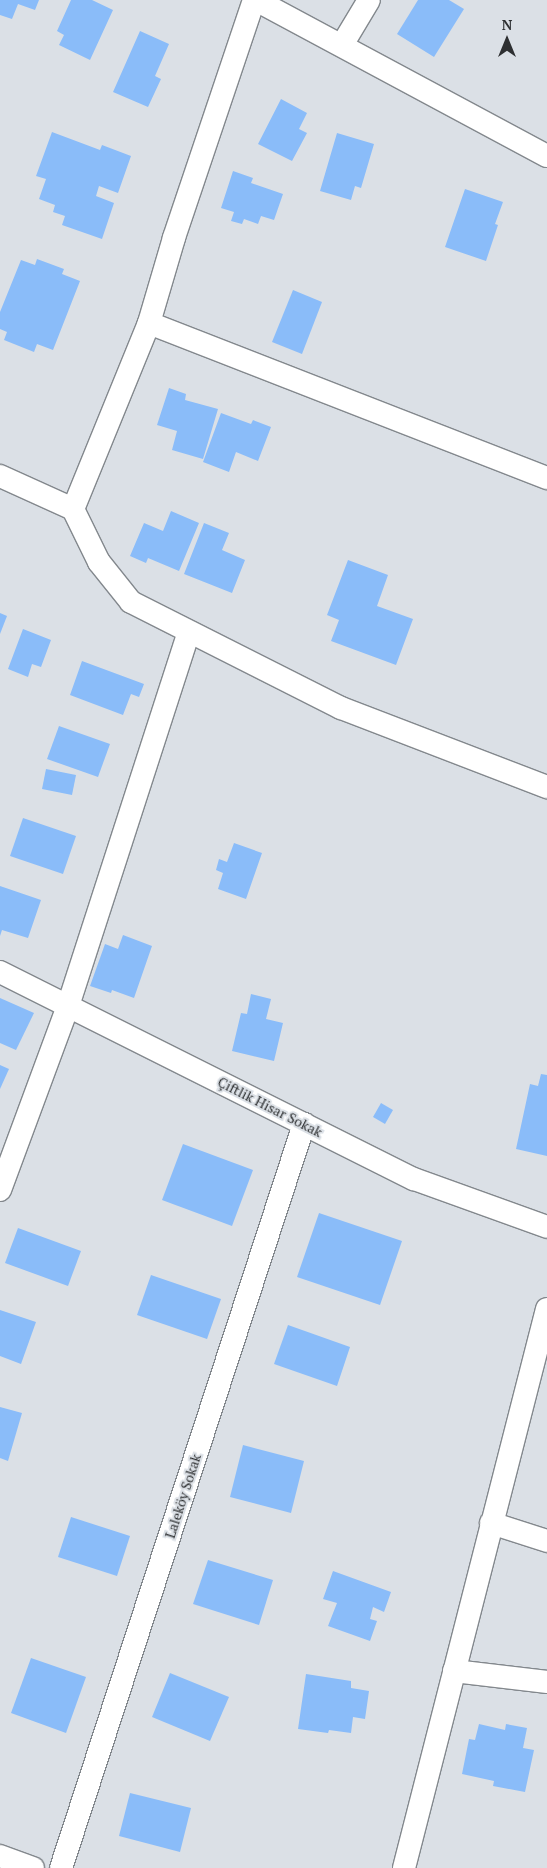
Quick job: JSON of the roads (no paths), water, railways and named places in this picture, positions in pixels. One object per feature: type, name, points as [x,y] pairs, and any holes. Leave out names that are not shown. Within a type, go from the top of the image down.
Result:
[{"type":"street","points":[[73,509],[149,323],[174,238],[255,0],[547,156]]},
{"type":"street","points":[[342,45],[369,0]]},
{"type":"street","points":[[149,323],[547,478]]},
{"type":"street","points":[[0,476],[73,509],[99,562],[131,602],[341,708],[547,787]]},
{"type":"street","points":[[0,1190],[68,1006],[189,632]]},
{"type":"street","name":"Çiftlik Hisar Sokak","points":[[0,972],[414,1179],[547,1227]]},
{"type":"street","name":"Laleköy Sokak","points":[[61,1868],[304,1124]]},
{"type":"street","points":[[404,1868],[547,1309]]},
{"type":"street","points":[[491,1523],[547,1541]]},
{"type":"street","points":[[454,1671],[547,1682]]},
{"type":"street","points":[[0,1856],[33,1868]]}]
